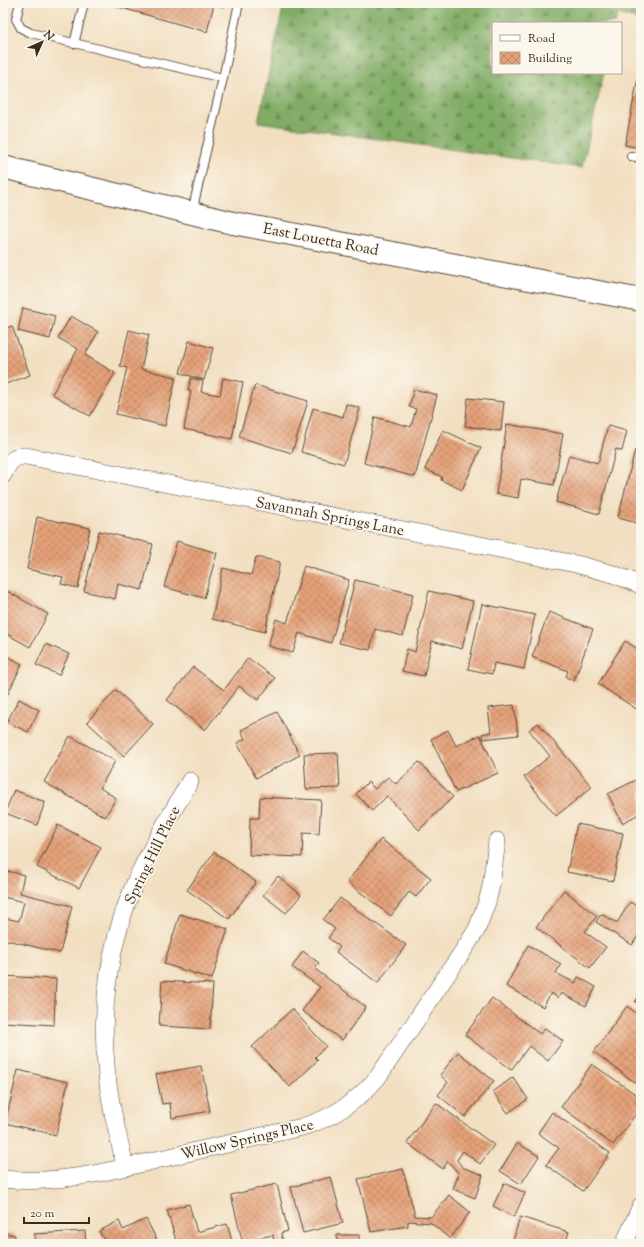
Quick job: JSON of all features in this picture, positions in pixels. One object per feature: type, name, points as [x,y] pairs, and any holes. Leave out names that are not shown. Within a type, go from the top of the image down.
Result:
[{"type":"main road","name":"East Louetta Road","points":[[3,167],[233,222],[641,300]]},
{"type":"street","name":"Savannah Springs Lane","points":[[3,475],[8,466],[16,457],[26,456],[576,564],[613,574],[641,585]]},
{"type":"street","name":"Spring Hill Place","points":[[125,1167],[112,1108],[105,1050],[105,1006],[109,968],[117,930],[134,884],[147,857],[190,781]]},
{"type":"street","name":"Willow Springs Place","points":[[3,1178],[36,1181],[56,1180],[87,1175],[302,1127],[322,1121],[345,1107],[368,1089],[464,951],[476,929],[487,902],[498,841]]},
{"type":"street","points":[[624,1244],[641,1206]]},
{"type":"lane","points":[[20,3],[16,19],[21,28],[31,34],[223,78]]},
{"type":"lane","points":[[74,44],[84,3]]},
{"type":"lane","points":[[191,213],[239,3]]},
{"type":"lane","points":[[631,156],[641,158]]},
{"type":"green space","points":[[284,3],[641,3],[641,21],[618,14],[615,22],[492,22],[492,74],[604,74],[582,168],[258,122]]},
{"type":"building","points":[[116,3],[224,3],[223,7],[214,4],[207,32],[115,6]]},
{"type":"building","points":[[641,67],[641,148],[625,145]]},
{"type":"building","points":[[23,308],[55,316],[50,339],[18,331]]},
{"type":"building","points":[[71,316],[98,332],[85,355],[115,373],[90,416],[52,394],[78,349],[58,338]]},
{"type":"building","points":[[12,326],[30,375],[3,385],[3,329]]},
{"type":"building","points":[[129,330],[149,335],[141,369],[176,377],[165,426],[116,414],[127,368],[120,366]]},
{"type":"building","points":[[189,341],[213,348],[204,380],[180,373]]},
{"type":"building","points":[[191,378],[203,381],[201,392],[220,395],[223,378],[243,382],[232,439],[184,429],[191,391],[188,390]]},
{"type":"building","points":[[255,385],[308,401],[292,453],[239,437]]},
{"type":"building","points":[[414,389],[437,395],[415,477],[364,463],[375,417],[411,427],[416,409],[409,407]]},
{"type":"building","points":[[468,398],[504,402],[501,431],[465,426]]},
{"type":"building","points":[[346,404],[360,408],[344,464],[301,452],[313,408],[343,417]]},
{"type":"building","points":[[507,424],[563,434],[554,485],[521,479],[518,498],[496,494]]},
{"type":"building","points":[[608,426],[627,431],[622,451],[616,449],[599,514],[556,502],[569,455],[598,463]]},
{"type":"building","points":[[443,430],[481,448],[462,490],[441,480],[442,477],[425,469]]},
{"type":"building","points":[[635,450],[641,452],[641,524],[618,518]]},
{"type":"building","points":[[37,517],[90,528],[78,588],[61,584],[63,577],[27,569]]},
{"type":"building","points":[[99,531],[153,544],[142,590],[118,584],[115,599],[84,591]]},
{"type":"building","points":[[177,541],[217,553],[204,598],[164,587]]},
{"type":"building","points":[[256,557],[280,562],[265,632],[212,619],[223,568],[251,575]]},
{"type":"building","points":[[304,566],[349,580],[331,643],[299,633],[293,653],[268,646],[276,619],[287,623]]},
{"type":"building","points":[[355,580],[413,594],[403,636],[375,629],[370,650],[339,643]]},
{"type":"building","points":[[5,590],[48,614],[30,647],[3,632],[3,594]]},
{"type":"building","points":[[429,591],[473,601],[462,649],[432,641],[424,676],[402,671],[407,649],[415,652]]},
{"type":"building","points":[[482,604],[535,615],[524,669],[494,663],[492,674],[468,669]]},
{"type":"building","points":[[549,612],[593,629],[574,681],[566,677],[568,671],[532,657]]},
{"type":"building","points":[[625,641],[641,651],[641,712],[598,684]]},
{"type":"building","points":[[46,644],[69,654],[59,675],[36,665]]},
{"type":"building","points":[[3,654],[22,664],[3,704]]},
{"type":"building","points":[[248,658],[275,678],[258,700],[239,686],[205,730],[167,700],[193,667],[224,690]]},
{"type":"building","points":[[116,690],[153,724],[124,756],[87,722]]},
{"type":"building","points":[[19,699],[39,710],[28,732],[7,722]]},
{"type":"building","points":[[514,705],[518,735],[483,739],[482,734],[491,732],[488,708]]},
{"type":"building","points":[[277,712],[300,755],[256,778],[237,743],[245,739],[241,730]]},
{"type":"building","points":[[538,723],[592,787],[556,816],[524,777],[550,756],[529,730]]},
{"type":"building","points":[[448,730],[456,746],[480,735],[498,773],[456,792],[431,739]]},
{"type":"building","points":[[70,736],[115,761],[100,788],[116,798],[105,817],[44,782]]},
{"type":"building","points":[[338,753],[340,788],[306,789],[304,754]]},
{"type":"building","points":[[419,762],[453,797],[419,830],[387,796],[372,811],[356,794],[368,782],[375,789],[388,777],[396,784]]},
{"type":"building","points":[[638,779],[641,785],[641,813],[622,823],[608,794]]},
{"type":"building","points":[[14,790],[45,802],[37,825],[5,813]]},
{"type":"building","points":[[260,797],[321,800],[319,834],[303,833],[302,857],[249,855],[250,818],[259,818]]},
{"type":"building","points":[[577,824],[623,833],[613,881],[567,872]]},
{"type":"building","points":[[58,825],[101,847],[79,888],[37,867]]},
{"type":"building","points":[[381,839],[431,878],[416,897],[409,892],[391,916],[347,882]]},
{"type":"building","points":[[214,852],[256,882],[229,919],[187,890]]},
{"type":"building","points":[[3,870],[24,875],[20,893],[72,906],[60,953],[3,939],[3,925],[5,918],[19,921],[24,902],[3,897]]},
{"type":"building","points":[[278,876],[301,895],[286,913],[263,895]]},
{"type":"building","points":[[564,890],[597,916],[585,932],[606,947],[590,968],[536,927]]},
{"type":"building","points":[[340,898],[406,945],[378,983],[336,952],[340,947],[328,938],[335,929],[323,920]]},
{"type":"building","points":[[630,902],[641,909],[641,931],[632,945],[596,922],[601,914],[617,923]]},
{"type":"building","points":[[180,914],[228,929],[212,979],[164,964]]},
{"type":"building","points":[[528,945],[561,964],[556,973],[575,983],[578,977],[596,987],[586,1006],[561,993],[558,998],[551,993],[543,1007],[506,986]]},
{"type":"building","points":[[303,951],[319,963],[315,969],[366,1007],[342,1040],[302,1011],[320,987],[292,967]]},
{"type":"building","points":[[3,976],[56,979],[54,1025],[3,1022]]},
{"type":"building","points":[[162,981],[213,984],[210,1029],[159,1026]]},
{"type":"building","points":[[641,993],[641,1006],[635,1002]]},
{"type":"building","points":[[492,998],[540,1034],[545,1028],[563,1041],[548,1061],[529,1046],[511,1070],[465,1035]]},
{"type":"building","points":[[627,1006],[641,1017],[641,1087],[594,1052]]},
{"type":"building","points":[[292,1009],[326,1046],[315,1057],[318,1060],[290,1087],[252,1047]]},
{"type":"building","points":[[458,1052],[494,1081],[465,1117],[438,1095],[448,1082],[440,1075]]},
{"type":"building","points":[[3,1058],[6,1058],[4,1072],[3,1071]]},
{"type":"building","points":[[592,1064],[641,1098],[641,1107],[613,1145],[561,1107]]},
{"type":"building","points":[[201,1066],[210,1111],[172,1118],[170,1103],[162,1104],[156,1074]]},
{"type":"building","points":[[18,1070],[68,1082],[56,1135],[5,1123]]},
{"type":"building","points":[[513,1077],[528,1099],[508,1113],[493,1092]]},
{"type":"building","points":[[436,1103],[494,1145],[480,1164],[463,1151],[457,1160],[462,1167],[483,1175],[475,1198],[453,1189],[459,1174],[448,1161],[443,1169],[407,1143]]},
{"type":"building","points":[[552,1112],[610,1153],[583,1191],[546,1165],[559,1148],[538,1133]]},
{"type":"building","points":[[517,1143],[539,1156],[521,1184],[500,1171]]},
{"type":"building","points":[[403,1169],[415,1216],[431,1217],[449,1195],[470,1212],[450,1239],[431,1223],[408,1221],[408,1226],[371,1232],[358,1179]]},
{"type":"building","points":[[331,1177],[343,1223],[303,1233],[291,1187]]},
{"type":"building","points":[[504,1183],[525,1193],[514,1217],[493,1206]]},
{"type":"building","points":[[277,1184],[288,1231],[281,1233],[283,1242],[294,1244],[274,1244],[273,1235],[257,1238],[258,1244],[243,1244],[231,1195]]},
{"type":"building","points":[[189,1204],[197,1232],[227,1224],[233,1244],[177,1244],[167,1210]]},
{"type":"building","points":[[520,1217],[569,1232],[565,1244],[512,1244]]},
{"type":"building","points":[[146,1219],[159,1244],[106,1244],[99,1231],[119,1221],[123,1230]]},
{"type":"building","points":[[85,1231],[86,1244],[35,1244],[34,1234]]},
{"type":"building","points":[[3,1233],[15,1235],[14,1244],[3,1244]]},
{"type":"building","points":[[337,1235],[359,1235],[359,1244],[337,1244]]}]
